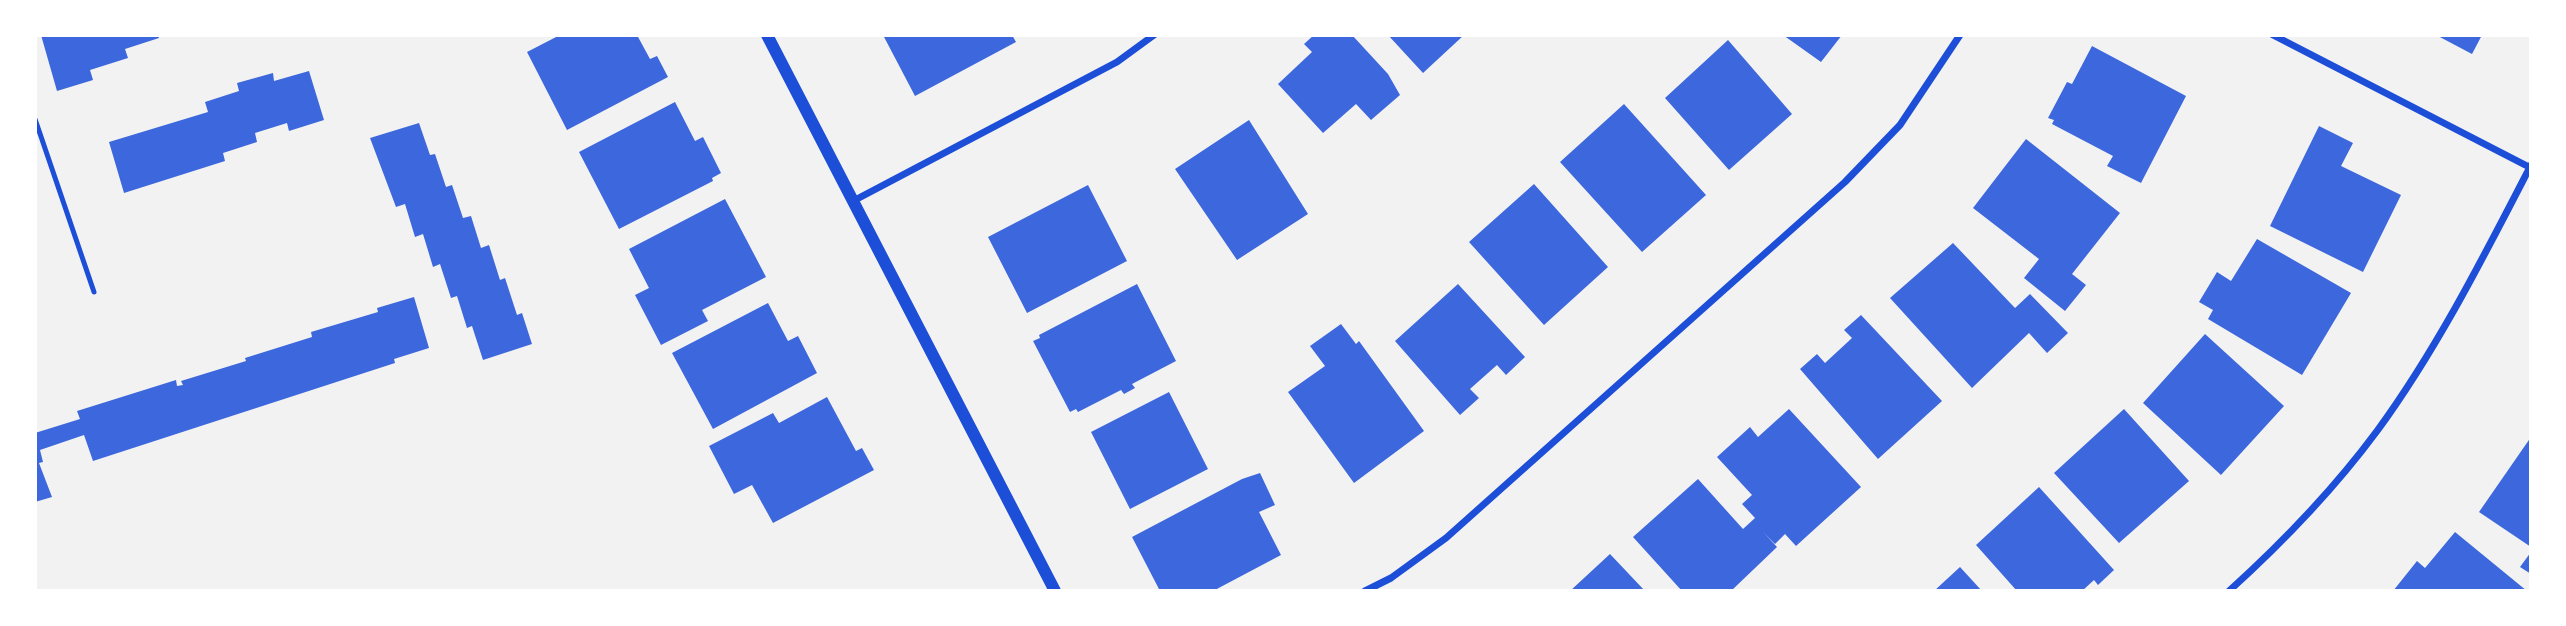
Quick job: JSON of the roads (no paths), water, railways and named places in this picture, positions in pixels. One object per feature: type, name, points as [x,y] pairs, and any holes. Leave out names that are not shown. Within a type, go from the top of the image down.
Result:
[{"type":"street","points":[[767,35],[855,200],[1055,591]]},
{"type":"street","points":[[855,200],[1117,62],[1154,35]]},
{"type":"street","points":[[1365,591],[1391,578],[1446,538],[1845,182],[1900,125],[1960,35]]},
{"type":"street","points":[[2229,591],[2277,545],[2376,431],[2441,332],[2530,167],[2273,35]]},
{"type":"lane","points":[[35,119],[94,292]]}]
